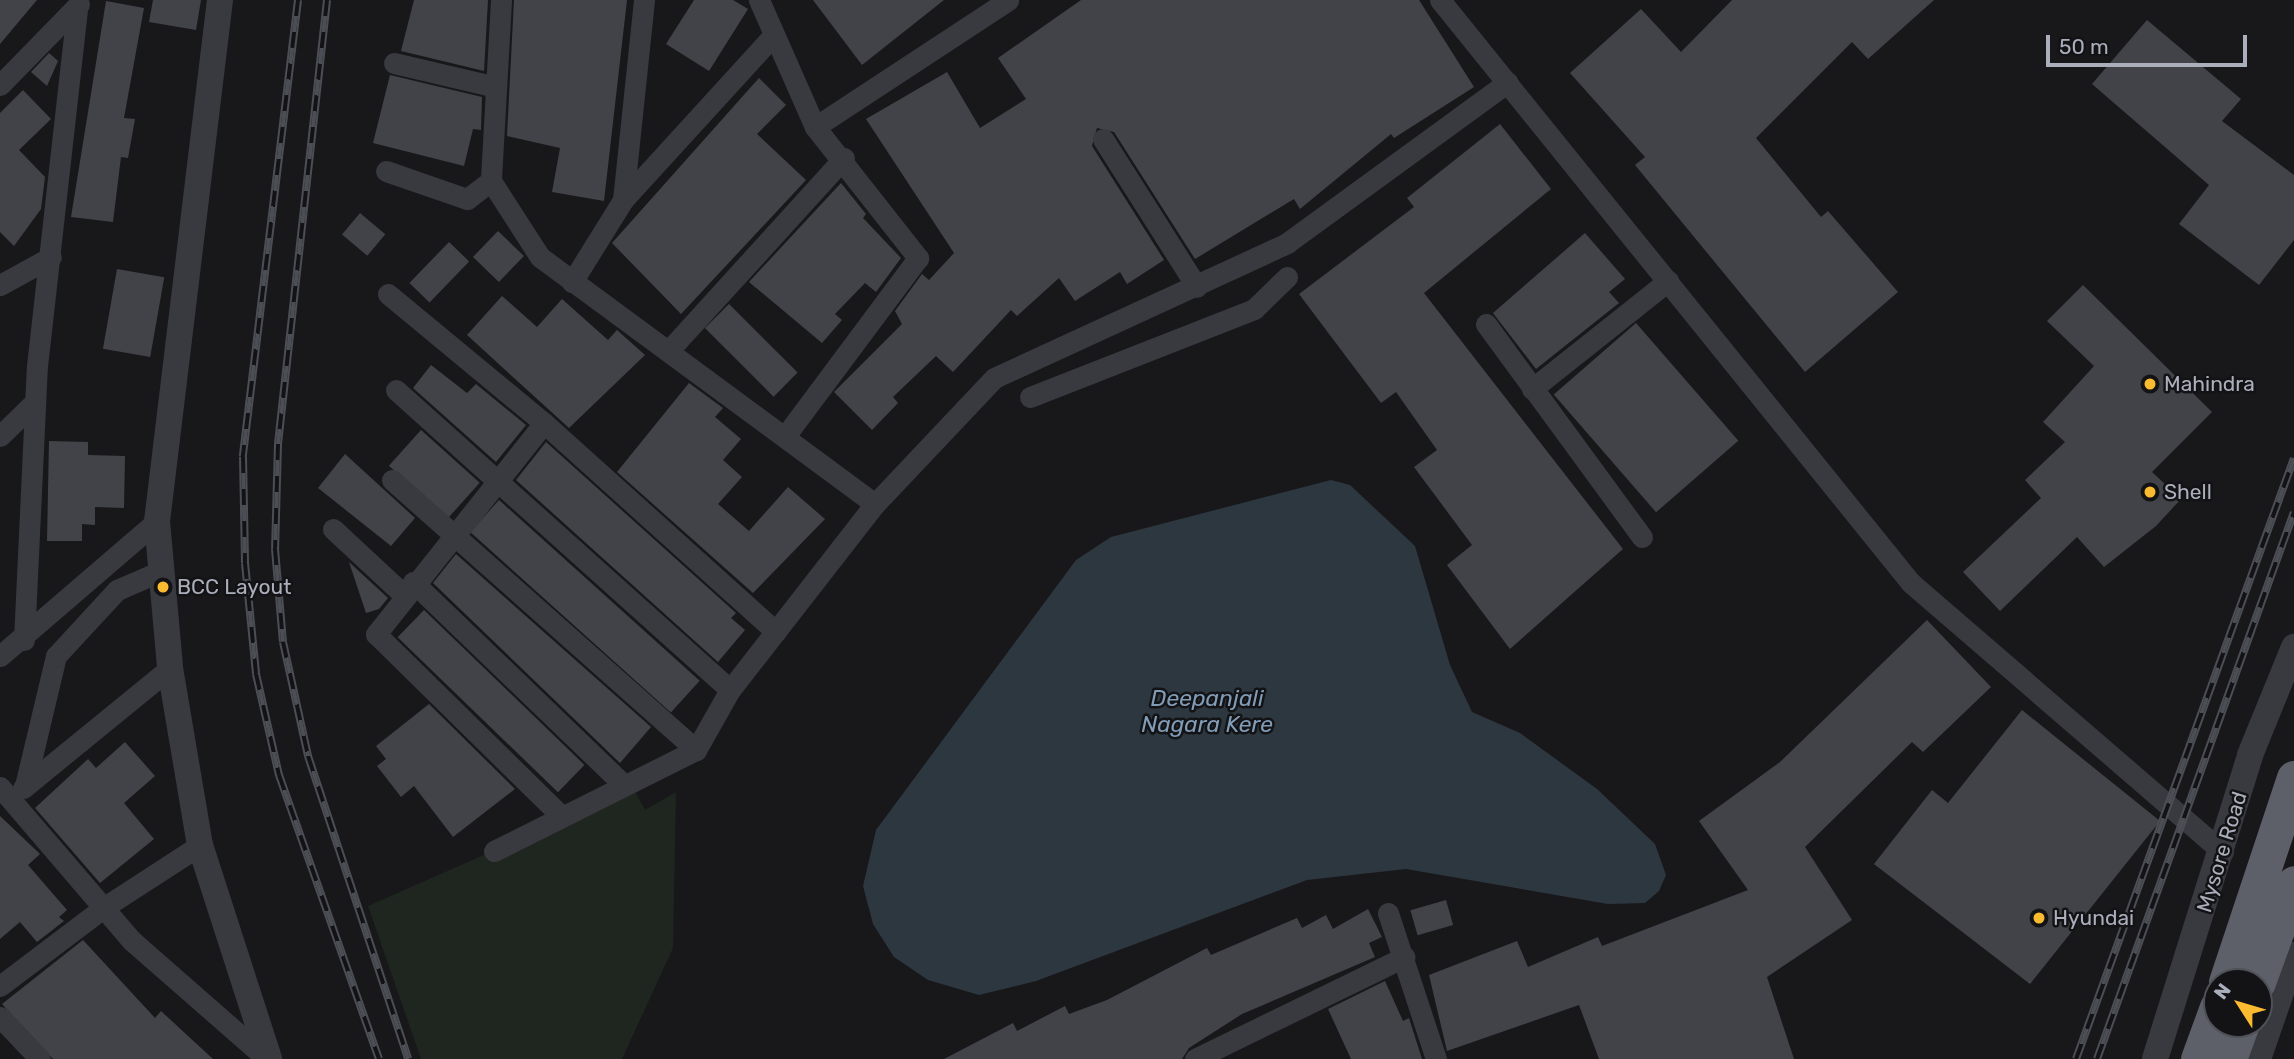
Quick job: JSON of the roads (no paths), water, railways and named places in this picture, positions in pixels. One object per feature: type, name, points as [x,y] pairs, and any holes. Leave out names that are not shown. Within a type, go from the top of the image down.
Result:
[{"type":"highway","points":[[2231,968],[2294,778]]},
{"type":"highway","points":[[2263,968],[2294,883]]},
{"type":"highway","points":[[2198,1059],[2206,1038]]},
{"type":"highway","points":[[2229,1059],[2237,1038]]},
{"type":"street","points":[[220,0],[157,521],[170,668],[200,845],[268,1059]]},
{"type":"street","points":[[501,0],[491,181],[540,257],[572,282],[671,348],[787,434],[875,504]]},
{"type":"street","points":[[623,200],[643,0]]},
{"type":"street","points":[[760,0],[771,38],[815,127],[844,158],[918,258],[787,434]]},
{"type":"street","points":[[815,127],[1008,0]]},
{"type":"street","points":[[1440,0],[1911,583],[2223,852]]},
{"type":"street","points":[[24,640],[35,402],[80,3]]},
{"type":"street","points":[[0,85],[80,3]]},
{"type":"street","points":[[572,282],[623,200],[771,38]]},
{"type":"street","points":[[394,63],[496,87]]},
{"type":"street","points":[[494,851],[622,783],[696,750],[730,690],[875,504],[994,378],[1197,287],[1287,243],[1508,82]]},
{"type":"street","points":[[1103,139],[1197,287]]},
{"type":"street","points":[[671,348],[844,158]]},
{"type":"street","points":[[387,171],[467,199],[491,181]]},
{"type":"street","points":[[0,285],[51,257]]},
{"type":"street","points":[[1030,397],[1254,309],[1287,277]]},
{"type":"street","points":[[1532,388],[1668,281]]},
{"type":"street","points":[[388,295],[544,423],[776,632]]},
{"type":"street","points":[[1486,324],[1642,537]]},
{"type":"street","points":[[396,390],[499,478],[730,690]]},
{"type":"street","points":[[0,436],[35,402]]},
{"type":"street","points":[[544,423],[499,478],[456,538],[409,589],[376,634],[560,815]]},
{"type":"street","points":[[392,480],[696,750]]},
{"type":"street","points":[[0,656],[24,640],[157,521]]},
{"type":"street","points":[[333,529],[409,589],[622,783]]},
{"type":"street","points":[[12,790],[56,656],[117,590],[161,571]]},
{"type":"street","name":"Mysore Road","points":[[2155,1059],[2223,852],[2250,755],[2294,647]]},
{"type":"street","points":[[12,790],[170,668]]},
{"type":"street","points":[[12,790],[103,908],[207,1010],[268,1059]]},
{"type":"street","points":[[0,986],[103,908],[200,845]]},
{"type":"street","points":[[1388,913],[1436,1059]]},
{"type":"street","points":[[2258,1059],[2294,955]]},
{"type":"street","points":[[1195,1059],[1404,957]]},
{"type":"street","points":[[0,1017],[40,1059]]},
{"type":"water","name":"Deepanjali Nagara Kere","points":[[1331,480],[1350,485],[1415,546],[1450,665],[1472,712],[1520,733],[1597,789],[1655,844],[1666,875],[1659,891],[1645,903],[1608,904],[1406,869],[1307,880],[1036,981],[979,995],[928,980],[894,957],[873,924],[863,886],[876,830],[1076,560],[1111,537]]},
{"type":"railway","points":[[298,0],[243,457],[245,563],[256,674],[279,775],[379,1059]]},
{"type":"railway","points":[[327,0],[278,444],[275,549],[283,642],[308,756],[408,1059]]},
{"type":"railway","points":[[2076,1059],[2294,458]]},
{"type":"railway","points":[[2097,1059],[2294,512]]},
{"type":"place","name":"Mahindra","points":[[2150,384]]},
{"type":"place","name":"Shell","points":[[2150,492]]},
{"type":"place","name":"BCC Layout","points":[[163,587]]},
{"type":"place","name":"Hyundai","points":[[2039,918]]}]
